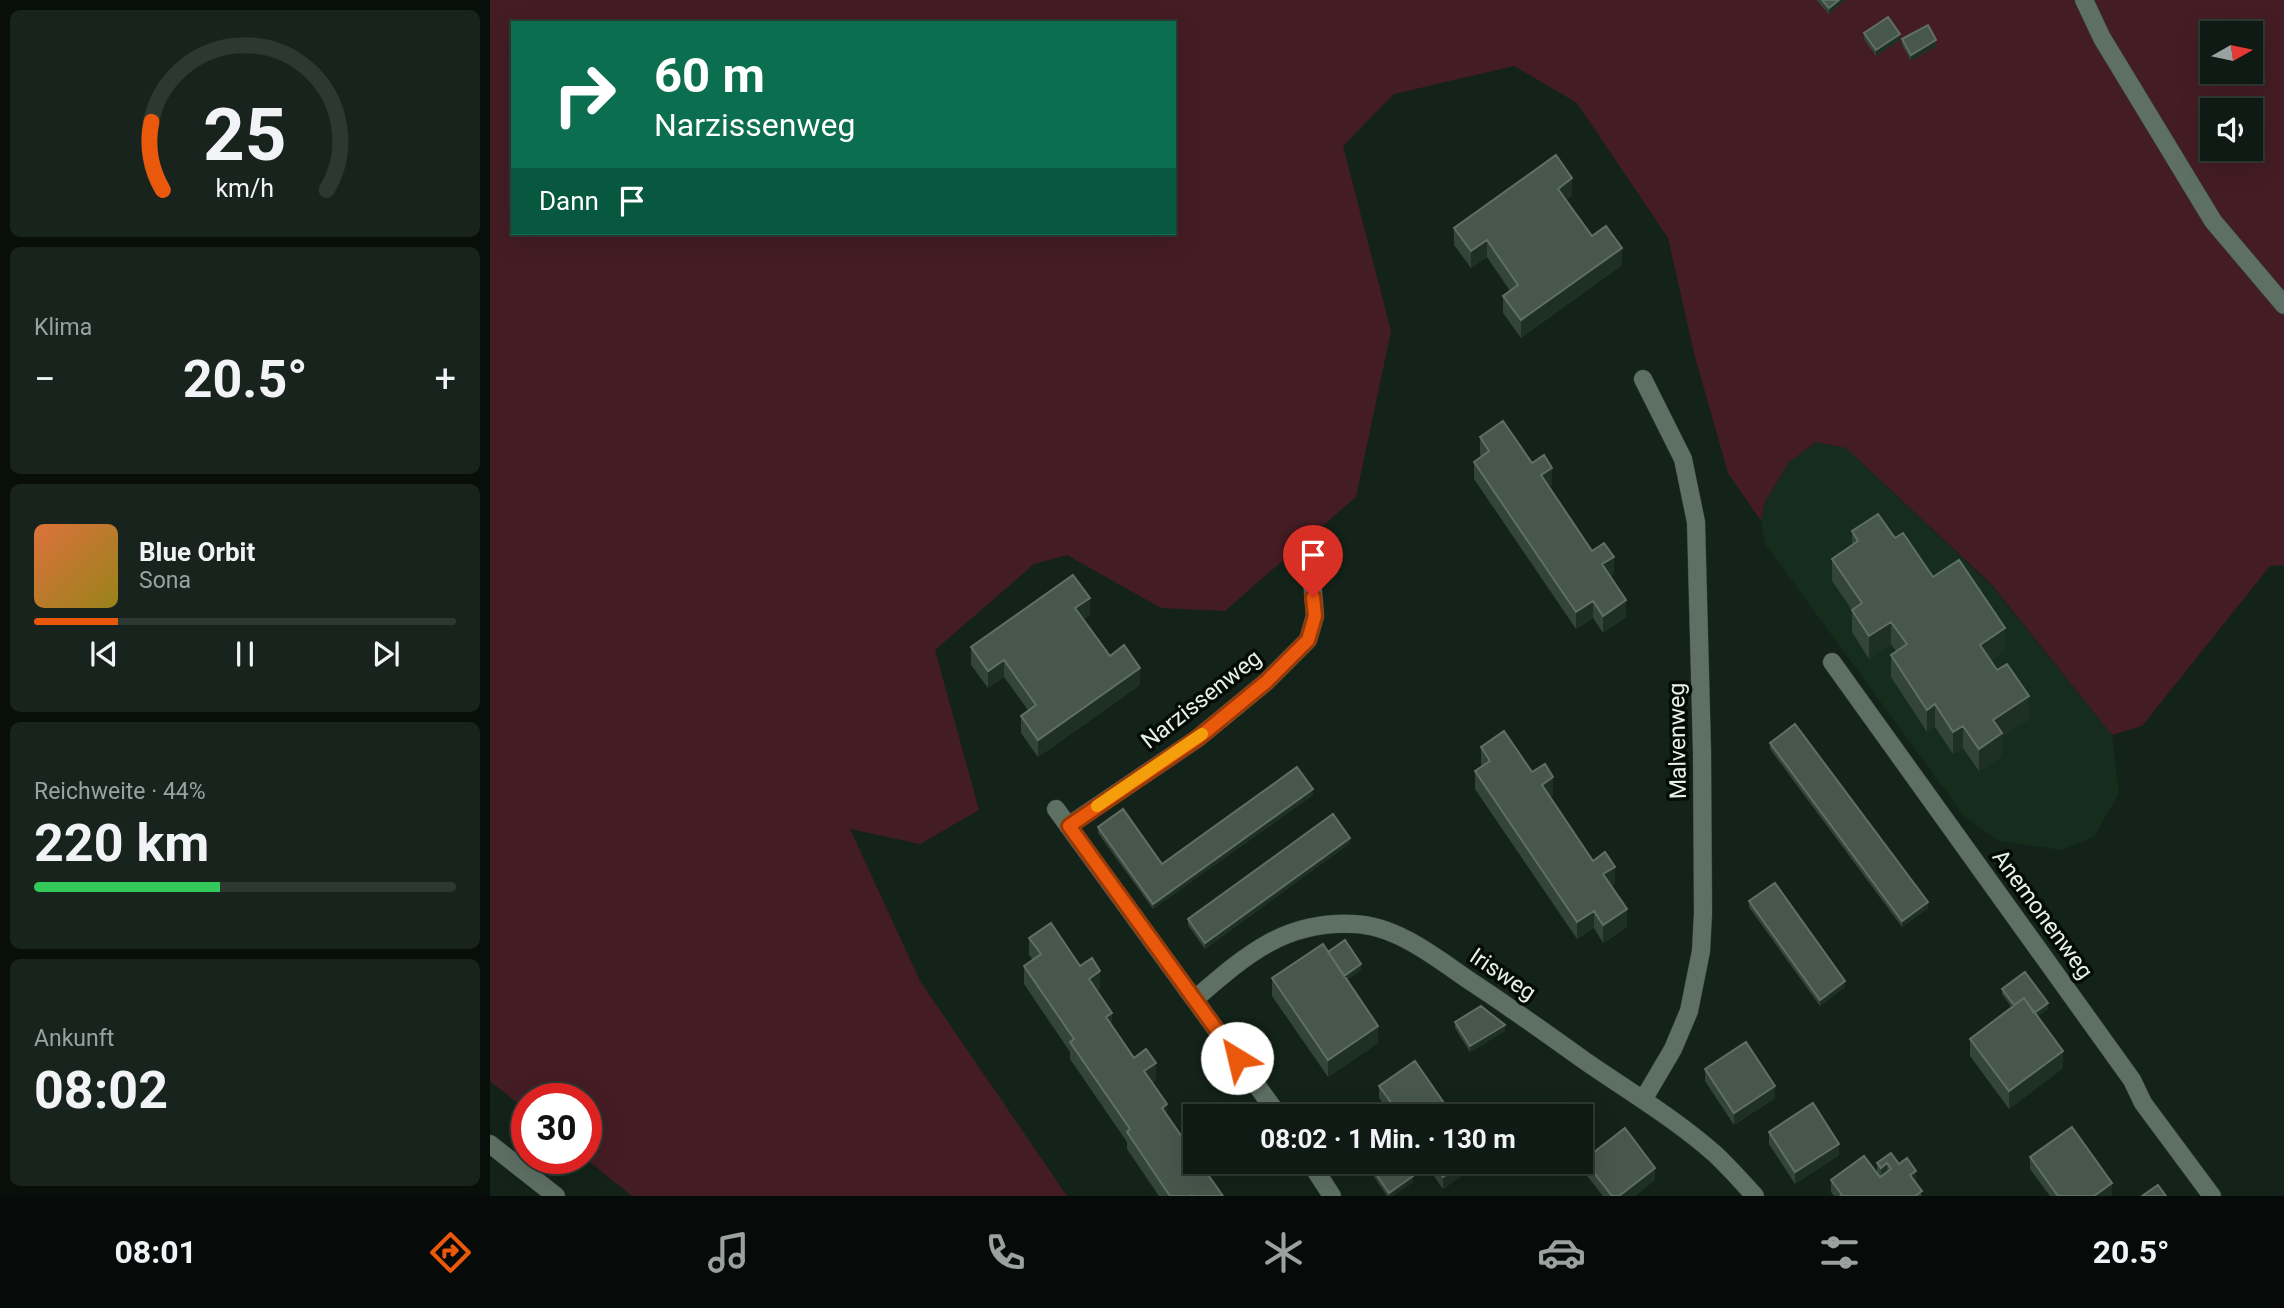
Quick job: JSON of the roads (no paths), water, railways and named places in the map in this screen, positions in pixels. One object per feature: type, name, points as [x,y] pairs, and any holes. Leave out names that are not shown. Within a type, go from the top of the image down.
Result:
[{"type":"street","points":[[2084,0],[2102,38],[2213,221],[2284,305]]},
{"type":"street","name":"Malvenweg","points":[[1643,379],[1682,459],[1696,522],[1701,669],[1703,913],[1701,951],[1689,1011],[1673,1049],[1643,1100]]},
{"type":"street","name":"Narzissenweg","points":[[1069,826],[1198,738],[1266,682],[1308,640],[1315,616],[1312,579]]},
{"type":"street","name":"Anemonenweg","points":[[1832,662],[2132,1080],[2143,1103],[2212,1196]]},
{"type":"street","points":[[1056,809],[1270,1104]]},
{"type":"street","name":"Irisweg","points":[[1195,999],[1245,956],[1283,936],[1318,925],[1356,924],[1392,933],[1433,956],[1643,1100],[1715,1154],[1755,1196]]},
{"type":"street","points":[[490,1144],[556,1196]]},
{"type":"street","points":[[1318,1174],[1332,1196]]}]
